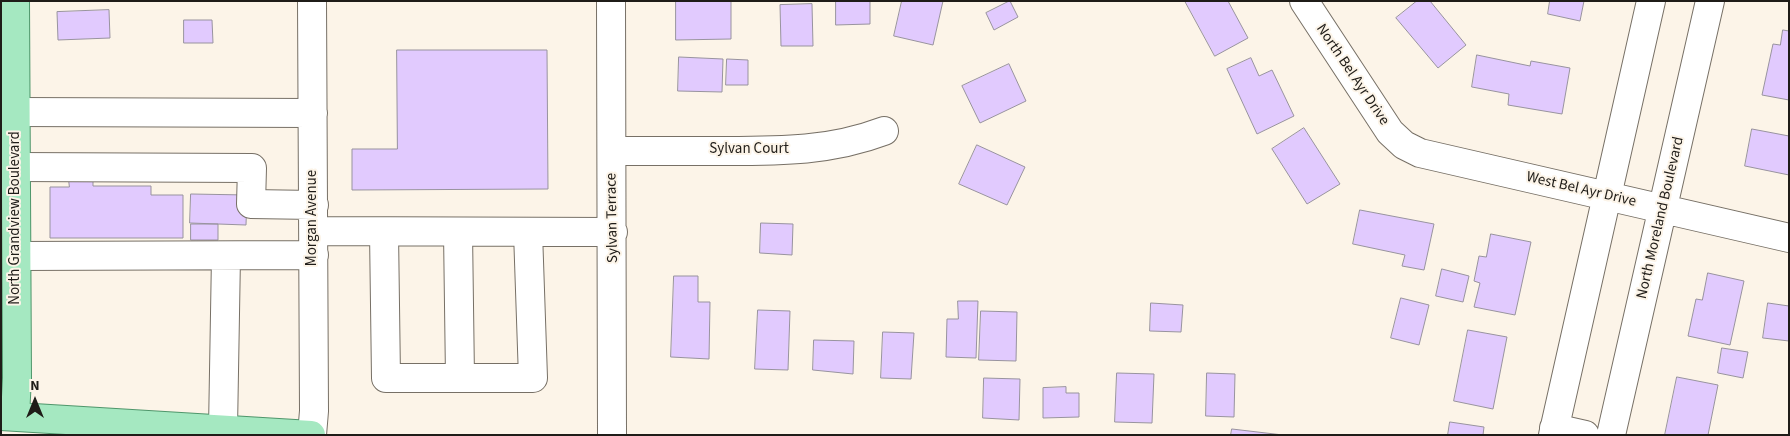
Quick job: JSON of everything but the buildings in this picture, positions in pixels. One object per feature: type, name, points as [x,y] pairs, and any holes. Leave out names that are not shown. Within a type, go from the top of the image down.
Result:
[{"type":"main road","name":"North Grandview Boulevard","points":[[10,422],[18,378],[15,1]]},
{"type":"main road","points":[[10,422],[189,431],[223,429],[252,433],[312,435]]},
{"type":"street","name":"Morgan Avenue","points":[[312,1],[314,230],[312,435]]},
{"type":"street","name":"Sylvan Terrace","points":[[611,1],[612,435]]},
{"type":"street","name":"North Bel Ayr Drive","points":[[1304,1],[1390,132],[1404,145]]},
{"type":"street","points":[[1585,435],[1553,432],[1651,1]]},
{"type":"street","name":"North Moreland Boulevard","points":[[1611,435],[1710,1]]},
{"type":"street","points":[[16,112],[313,113]]},
{"type":"street","name":"Sylvan Court","points":[[612,151],[785,151],[818,149],[859,140],[884,131]]},
{"type":"street","name":"West Bel Ayr Drive","points":[[1404,145],[1420,153],[1789,238]]},
{"type":"street","points":[[16,167],[252,168],[251,204],[314,230]]},
{"type":"street","points":[[16,256],[226,256],[314,230],[384,232],[613,232]]},
{"type":"street","points":[[384,232],[386,378],[533,378],[528,232]]},
{"type":"street","points":[[458,232],[460,378]]},
{"type":"street","points":[[223,429],[226,256]]}]
